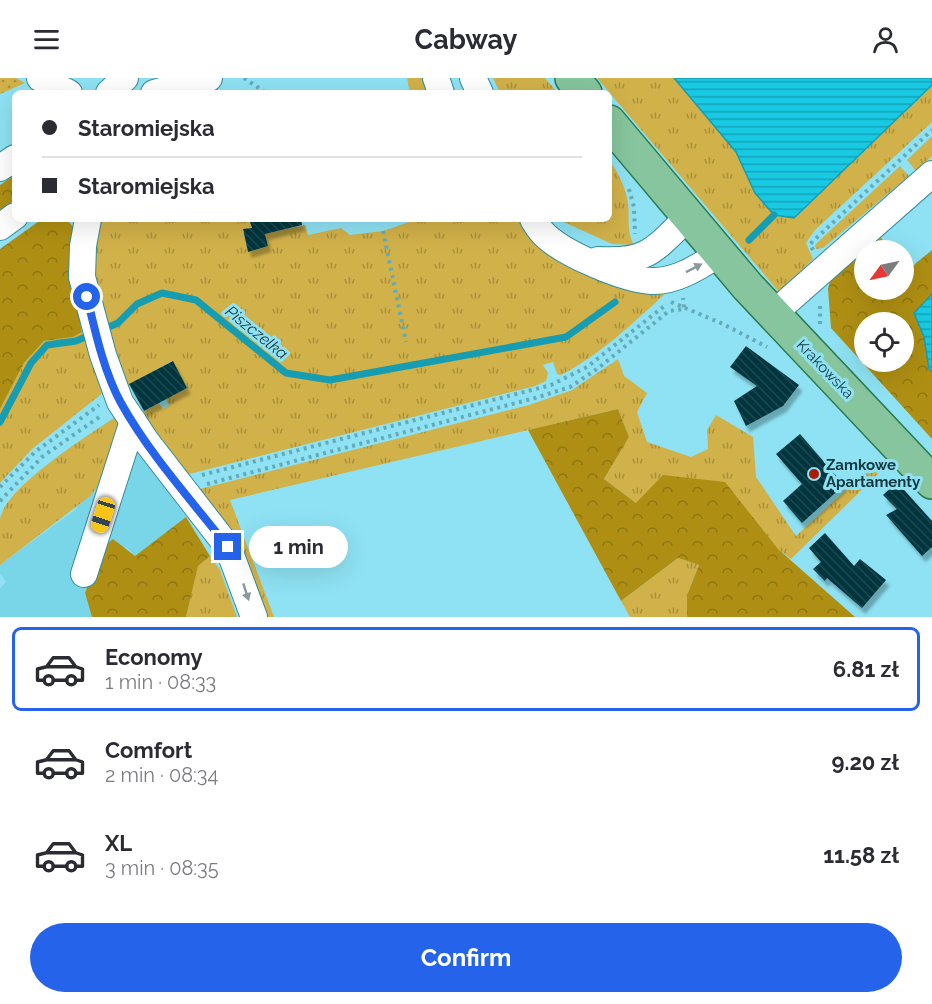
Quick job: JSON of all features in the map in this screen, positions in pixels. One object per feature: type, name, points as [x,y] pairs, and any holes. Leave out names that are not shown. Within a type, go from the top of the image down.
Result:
[{"type":"main road","points":[[572,78],[582,90]]},
{"type":"main road","name":"Krakowska","points":[[612,126],[719,254],[932,482]]},
{"type":"street","points":[[40,78],[63,90]]},
{"type":"street","points":[[165,86],[209,78]]},
{"type":"street","points":[[773,314],[932,174]]},
{"type":"street","points":[[588,260],[622,262],[639,258],[658,246],[688,217]]},
{"type":"street","points":[[88,222],[82,265],[92,317],[103,355],[123,405],[180,486],[228,547],[254,617]]},
{"type":"street","points":[[535,222],[547,238],[588,260],[627,277],[652,281],[667,280],[692,270],[719,254]]},
{"type":"street","points":[[84,574],[123,405]]},
{"type":"path","points":[[244,78],[262,90]]},
{"type":"path","points":[[816,256],[810,244],[932,130]]},
{"type":"path","points":[[628,181],[634,207],[633,231],[642,244]]},
{"type":"path","points":[[383,231],[406,342]]},
{"type":"path","points":[[822,297],[818,314],[825,334]]},
{"type":"path","points":[[180,486],[551,385],[587,367],[670,302]]},
{"type":"path","points":[[180,486],[535,398],[570,387],[597,369],[669,311],[684,309]]},
{"type":"path","points":[[0,487],[35,452],[123,405]]},
{"type":"path","points":[[0,501],[42,457],[123,405]]},
{"type":"shaded area","points":[[674,78],[932,78],[932,85],[794,218],[774,215],[755,193],[736,152]]},
{"type":"shaded area","points":[[932,294],[932,372],[929,369],[924,337],[914,313]]},
{"type":"shaded area","points":[[128,436],[186,517],[135,556],[126,547],[98,561],[85,592],[92,617],[0,617],[0,588],[6,582],[0,573],[0,565],[75,510]]},
{"type":"green space","points":[[0,78],[16,78],[25,83],[0,94]]},
{"type":"green space","points":[[407,78],[430,78],[434,90],[409,90]]},
{"type":"green space","points":[[493,78],[545,78],[555,90],[499,90]]},
{"type":"green space","points":[[597,78],[674,78],[736,152],[755,193],[774,215],[793,218],[932,85],[932,122],[815,230],[806,243],[813,259],[779,292],[612,96],[612,90],[607,90]]},
{"type":"green space","points":[[932,136],[932,156],[916,171],[907,160]]},
{"type":"green space","points":[[612,165],[625,192],[628,203],[629,229],[634,245],[612,244],[564,222],[612,222]]},
{"type":"green space","points":[[900,166],[909,176],[823,248],[816,249],[815,245],[820,240]]},
{"type":"green space","points":[[12,177],[12,202],[0,210],[0,185]]},
{"type":"green space","points":[[38,222],[69,222],[73,227],[71,280],[82,332],[73,337],[44,341],[24,363],[0,409],[0,249]]},
{"type":"green space","points":[[99,222],[250,222],[252,228],[243,230],[248,252],[268,246],[265,234],[305,225],[308,235],[341,228],[350,235],[383,231],[409,222],[522,222],[532,239],[547,254],[564,265],[602,279],[665,294],[616,338],[576,367],[561,375],[557,374],[553,362],[543,365],[548,373],[546,381],[535,386],[185,475],[143,412],[159,403],[163,409],[169,405],[166,399],[187,388],[172,361],[128,385],[100,304],[95,264]]},
{"type":"green space","points":[[932,250],[932,439],[871,372],[914,372],[914,312],[854,312],[854,353],[831,328],[828,289],[833,270],[854,256],[854,300],[914,300],[914,265]]},
{"type":"green space","points":[[82,332],[104,392],[32,449],[0,483],[0,409],[24,363],[44,341],[73,337]]},
{"type":"green space","points":[[618,359],[624,376],[647,393],[637,412],[647,442],[691,457],[708,449],[707,430],[716,415],[753,437],[756,477],[796,536],[876,462],[882,470],[791,559],[778,549],[636,503],[604,479],[629,437],[618,409],[230,500],[274,617],[263,617],[196,490],[529,405],[572,390]]},
{"type":"green space","points":[[618,409],[629,437],[604,479],[636,503],[663,475],[725,482],[778,549],[855,617],[687,617],[687,595],[699,565],[678,558],[621,601],[528,430]]},
{"type":"green space","points":[[117,416],[122,426],[105,477],[90,496],[0,565],[0,519],[5,506],[32,477],[50,462]]},
{"type":"green space","points":[[186,517],[210,556],[198,566],[186,617],[92,617],[85,593],[101,549],[113,539],[135,556]]},
{"type":"green space","points":[[210,556],[220,570],[237,617],[186,617],[198,565]]},
{"type":"green space","points":[[678,558],[699,565],[687,595],[687,617],[630,617],[621,601]]},
{"type":"building","points":[[250,222],[302,222],[302,225],[265,234],[268,246],[248,252],[243,229],[252,228]]},
{"type":"building","points":[[746,346],[799,385],[783,406],[746,426],[734,401],[757,386],[730,367]]},
{"type":"building","points":[[173,361],[187,388],[144,411],[129,384]]},
{"type":"building","name":"Zamkowe Apartamenty","points":[[800,434],[844,485],[802,523],[783,501],[802,484],[776,454]]},
{"type":"building","points":[[897,482],[932,521],[932,547],[922,556],[886,515],[897,509],[883,495]]},
{"type":"building","points":[[825,533],[854,566],[860,559],[886,580],[862,608],[827,578],[825,581],[813,569],[821,562],[809,548]]},
{"type":"waterway","name":"Piszczelka","points":[[749,240],[774,215]]},
{"type":"waterway","name":"Piszczelka","points":[[0,422],[31,363],[47,345],[76,341],[118,323],[137,304],[162,293],[196,300],[286,373],[330,380],[566,337],[615,302]]},
{"type":"place","name":"Zamkowe Apartamenty","points":[[814,474]]},
{"type":"route","points":[[87,297],[103,355],[120,402],[146,441],[228,547]]}]
